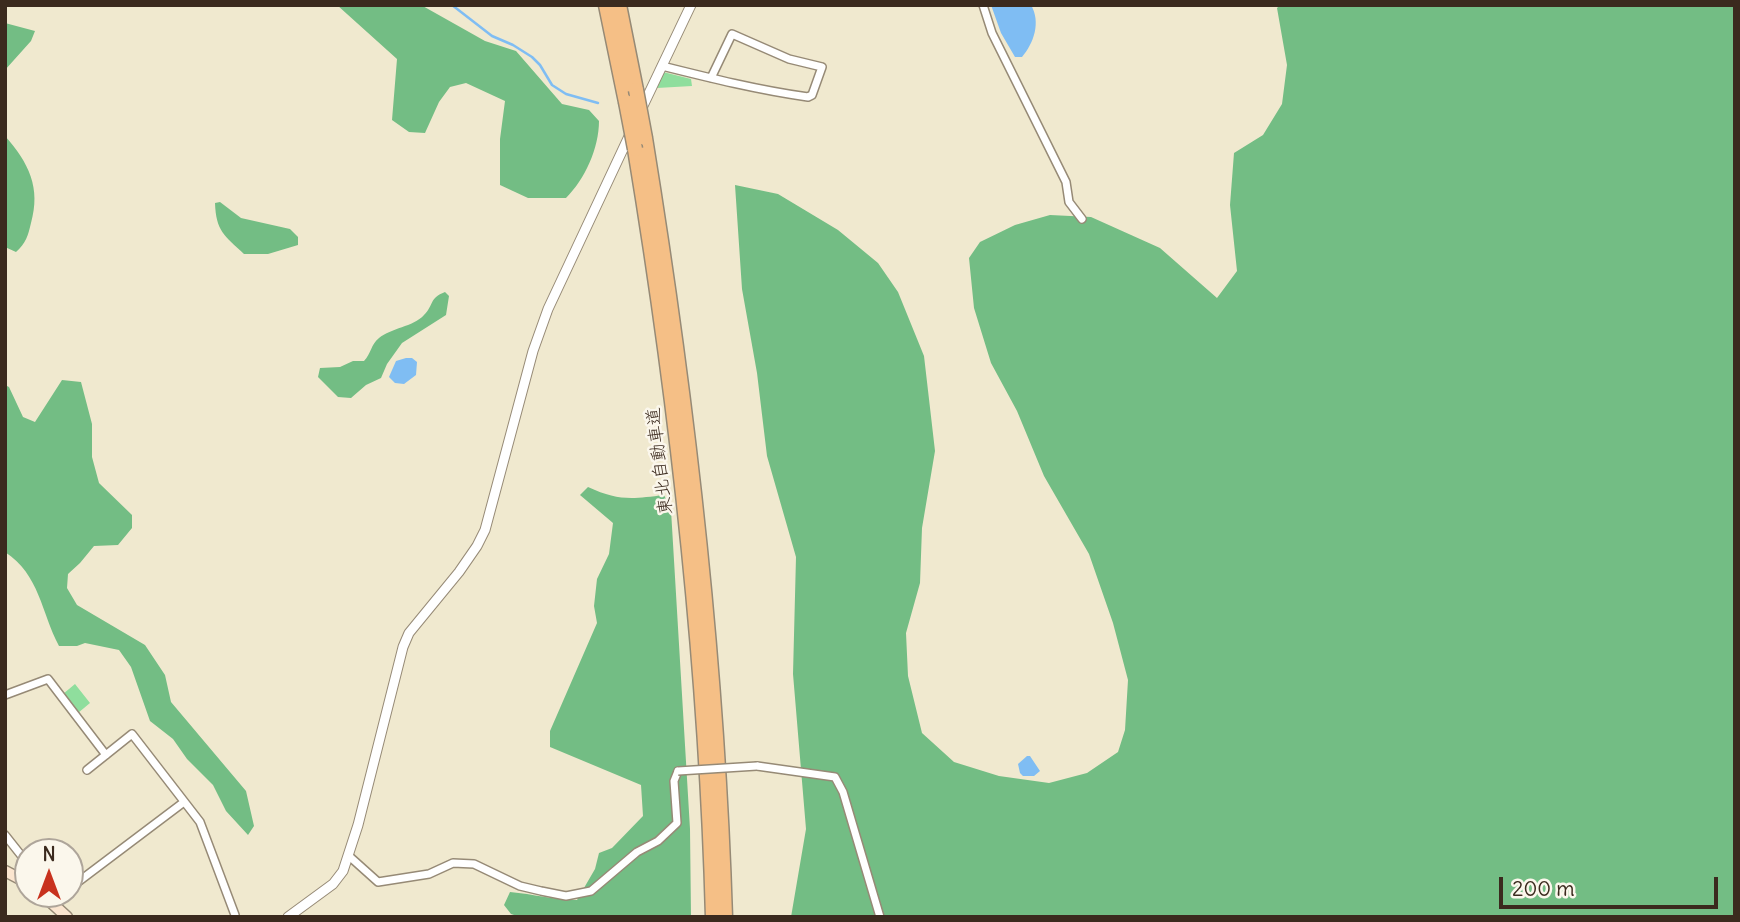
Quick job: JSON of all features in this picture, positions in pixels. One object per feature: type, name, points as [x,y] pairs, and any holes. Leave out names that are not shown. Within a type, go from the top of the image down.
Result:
[{"type":"highway","name":"東北自動車道","points":[[607,5],[635,149],[665,344],[686,521],[704,725],[713,917]]},
{"type":"highway","name":"東北自動車道","points":[[619,5],[645,138],[677,343],[694,482],[715,725],[725,917]]},
{"type":"street","points":[[288,917],[333,884],[343,872],[402,647],[409,633],[459,572],[481,538],[533,351],[548,309],[691,5]]},
{"type":"street","points":[[983,5],[992,33],[1066,182],[1069,202],[1082,219]]},
{"type":"street","points":[[662,66],[752,89],[808,97],[812,95],[822,67],[789,59],[732,34],[711,78]]},
{"type":"street","points":[[5,695],[48,679],[106,755]]},
{"type":"street","points":[[87,770],[132,734],[200,822],[235,915]]},
{"type":"street","points":[[349,856],[378,882],[429,874],[453,863],[474,863],[520,886],[566,896],[591,891],[637,852],[658,842],[677,823],[674,781],[678,771],[757,766],[835,777],[843,792],[880,917]]},
{"type":"street","points":[[84,877],[184,802]]},
{"type":"green space","points":[[337,5],[421,5],[485,41],[516,51],[562,104],[589,110],[599,121],[594,152],[573,190],[566,198],[528,198],[500,185],[500,139],[505,101],[466,83],[450,87],[439,102],[425,133],[409,132],[392,120],[397,59]]},
{"type":"green space","points":[[1280,5],[1735,5],[1735,917],[791,917],[806,829],[793,674],[796,557],[767,456],[757,373],[742,289],[735,185],[778,194],[838,230],[878,263],[898,292],[924,356],[935,451],[922,528],[920,583],[906,633],[908,676],[922,733],[954,762],[999,776],[1049,783],[1087,773],[1118,752],[1125,730],[1128,680],[1113,623],[1089,554],[1044,476],[1017,411],[991,363],[974,308],[969,258],[980,242],[1015,225],[1050,215],[1091,217],[1160,248],[1217,298],[1237,271],[1230,205],[1234,153],[1263,135],[1282,104],[1287,65],[1277,8]]},
{"type":"green space","points":[[5,23],[35,31],[31,41],[5,70]]},
{"type":"green space","points":[[663,72],[691,79],[692,86],[657,88]]},
{"type":"green space","points":[[5,136],[21,156],[31,176],[35,198],[29,232],[16,252],[5,247]]},
{"type":"green space","points":[[220,202],[241,218],[290,229],[298,237],[298,245],[268,254],[244,254],[226,237],[219,226],[215,203]]},
{"type":"green space","points":[[445,292],[449,296],[446,315],[402,343],[381,378],[366,385],[351,398],[338,397],[318,377],[320,368],[340,367],[353,361],[364,361],[379,338],[419,319],[434,299]]},
{"type":"green space","points":[[62,380],[81,382],[92,424],[92,457],[99,483],[132,515],[132,528],[118,545],[94,546],[68,574],[67,588],[77,605],[145,645],[165,675],[171,702],[246,791],[254,826],[248,835],[226,811],[213,785],[187,759],[173,739],[150,721],[131,667],[119,650],[85,643],[59,646],[33,583],[17,561],[5,552],[5,385],[9,387],[23,417],[35,422]]},
{"type":"green space","points":[[588,487],[625,498],[664,495],[671,510],[690,829],[691,917],[520,917],[511,914],[504,905],[510,892],[577,900],[595,869],[599,853],[612,848],[643,816],[641,785],[550,747],[550,731],[597,623],[594,606],[597,579],[609,554],[613,523],[580,495]]},
{"type":"green space","points":[[75,684],[90,703],[78,713],[63,694]]},
{"type":"water","points":[[991,5],[1031,5],[1036,18],[1035,32],[1022,57],[1015,57],[1001,33]]},
{"type":"water","points":[[406,358],[417,362],[416,375],[404,384],[395,383],[389,377],[396,361]]},
{"type":"water","points":[[1030,756],[1040,771],[1034,776],[1023,776],[1020,773],[1018,764]]},
{"type":"waterway","points":[[452,5],[492,36],[532,57],[552,85],[566,94],[598,103]]}]
